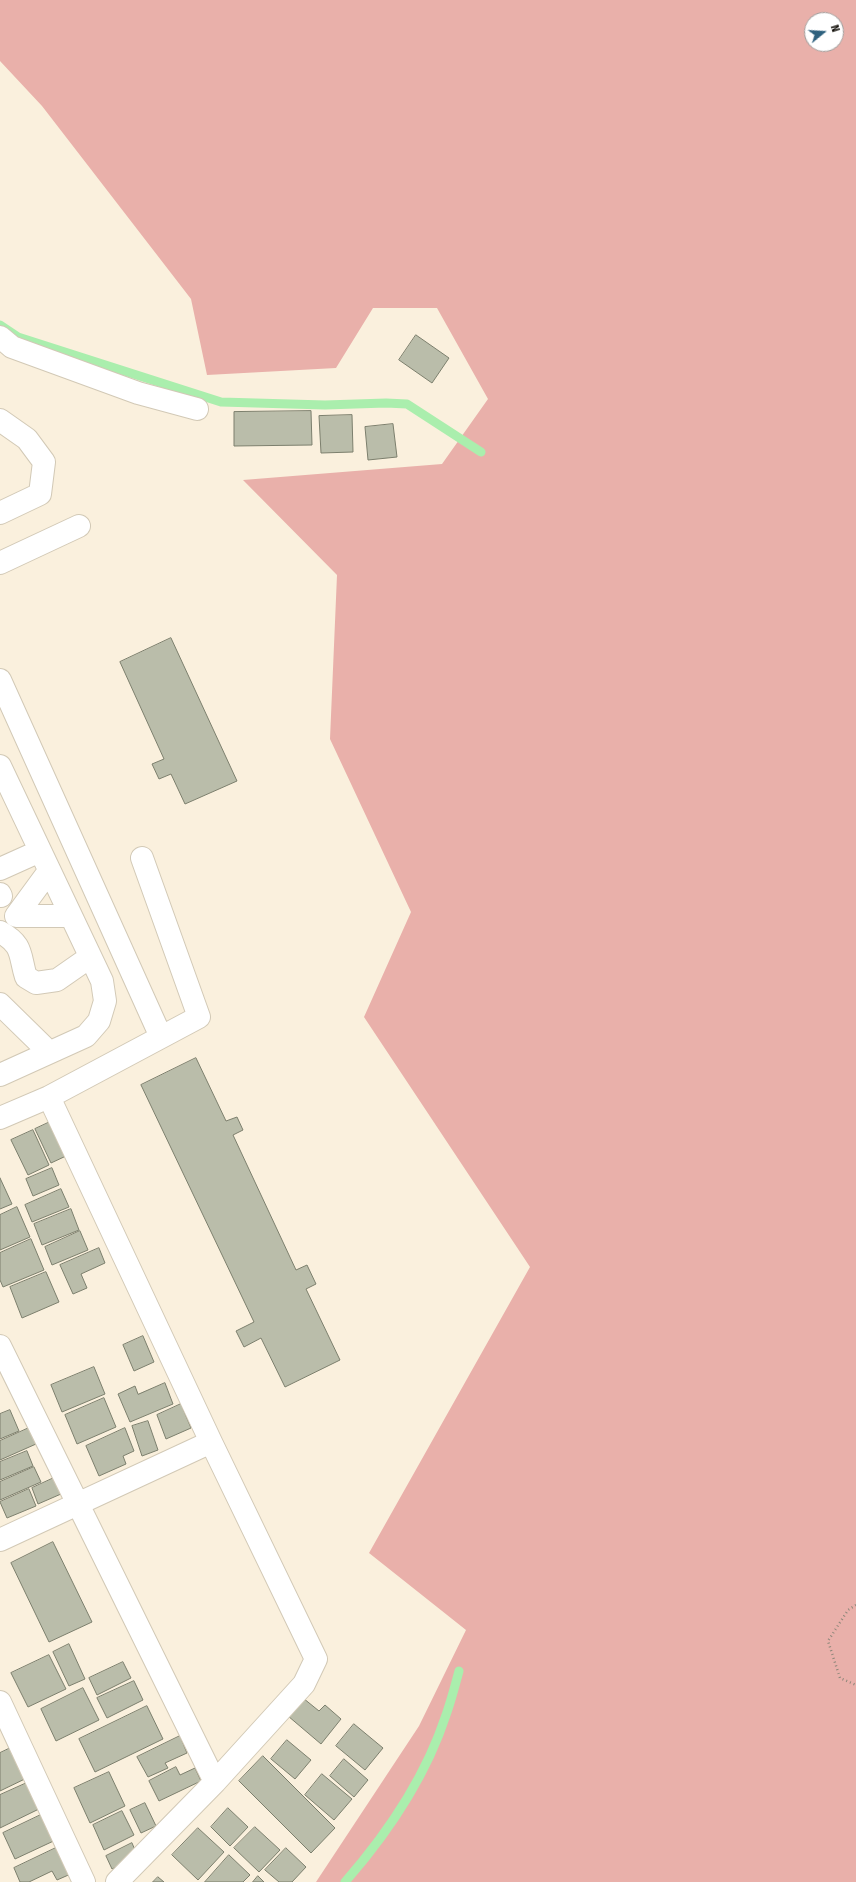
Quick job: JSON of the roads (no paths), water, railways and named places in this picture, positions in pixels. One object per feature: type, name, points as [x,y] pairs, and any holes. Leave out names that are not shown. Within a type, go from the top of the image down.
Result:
[{"type":"street","points":[[0,338],[12,347],[138,393],[197,409]]},
{"type":"street","points":[[0,513],[40,494],[44,462],[27,439],[3,426]]},
{"type":"street","points":[[0,563],[79,526]]},
{"type":"street","points":[[0,680],[161,1038]]},
{"type":"street","points":[[0,766],[5,792],[40,851],[102,981],[105,1001],[99,1021],[86,1036],[0,1075]]},
{"type":"street","points":[[0,869],[40,851]]},
{"type":"street","points":[[0,1118],[49,1097],[199,1018],[142,858]]},
{"type":"street","points":[[49,870],[16,916],[71,916]]},
{"type":"street","points":[[0,932],[13,939],[22,956],[23,968],[26,977],[36,983],[57,980],[90,957]]},
{"type":"street","points":[[0,1004],[49,1052]]},
{"type":"street","points":[[49,1097],[211,1442],[316,1660],[304,1684],[215,1782],[117,1882]]},
{"type":"street","points":[[0,1346],[215,1782]]},
{"type":"street","points":[[0,1540],[211,1442]]},
{"type":"street","points":[[0,1702],[84,1882]]},
{"type":"waterway","points":[[0,325],[18,337],[221,402],[325,405],[386,403],[407,404],[481,452]]},
{"type":"waterway","points":[[345,1882],[361,1864],[390,1824],[404,1803],[428,1760],[438,1738],[450,1704],[459,1671]]}]
